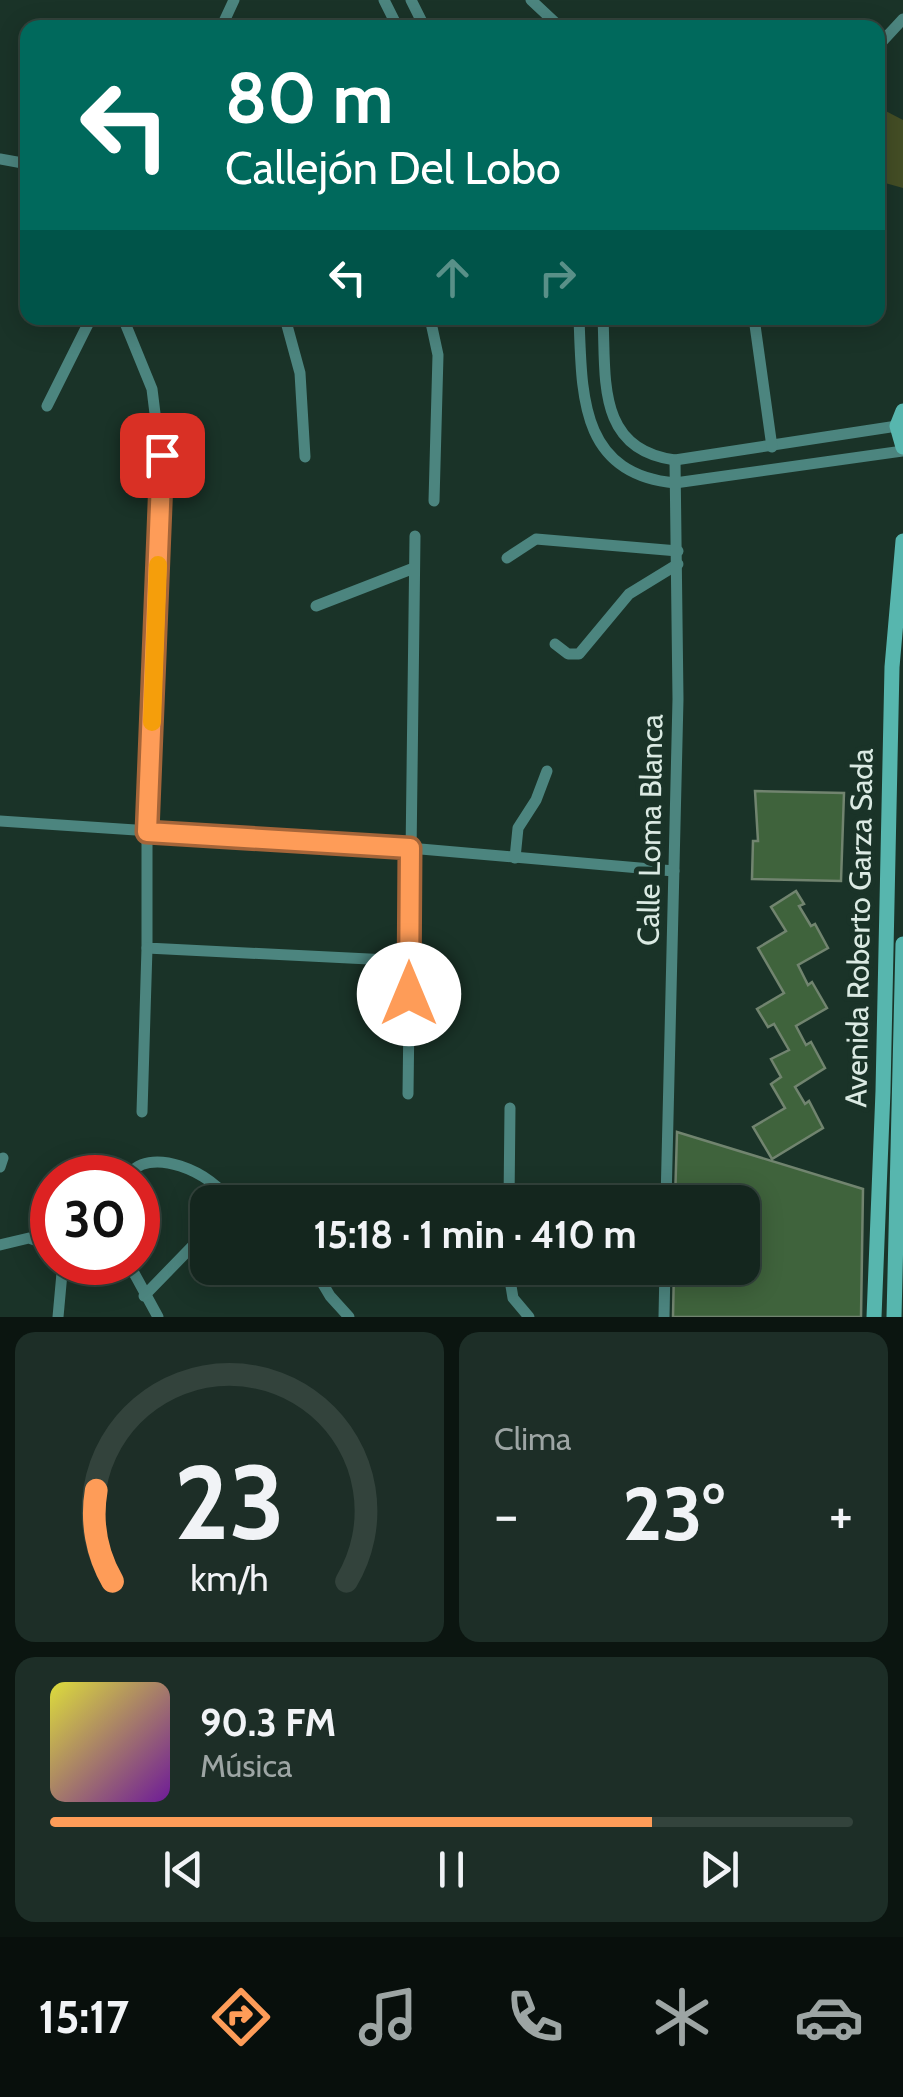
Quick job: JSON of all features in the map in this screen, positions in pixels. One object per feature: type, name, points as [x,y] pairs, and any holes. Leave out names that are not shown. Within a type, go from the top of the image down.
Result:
[{"type":"street","points":[[532,0],[553,20]]},
{"type":"street","points":[[885,39],[903,20]]},
{"type":"street","points":[[47,406],[88,325]]},
{"type":"street","points":[[126,325],[152,389],[162,455],[147,832],[142,1112]]},
{"type":"street","points":[[287,325],[300,373],[305,457]]},
{"type":"street","points":[[432,325],[438,355],[434,501]]},
{"type":"street","points":[[579,325],[584,400],[596,436],[628,471],[675,483],[903,449],[900,418],[772,447],[675,460],[654,457],[640,450],[614,421],[605,383],[602,325]]},
{"type":"street","points":[[755,325],[772,447]]},
{"type":"street","name":"Calle Loma Blanca","points":[[666,1185],[678,558],[675,460]]},
{"type":"street","points":[[408,1094],[415,536]]},
{"type":"street","points":[[507,558],[536,539],[678,558]]},
{"type":"street","name":"Avenida Roberto Garza Sada","points":[[874,1317],[890,768],[903,540]]},
{"type":"street","points":[[555,644],[568,654],[579,654],[629,594],[678,558]]},
{"type":"street","points":[[316,606],[414,568]]},
{"type":"street","points":[[897,621],[903,642]]},
{"type":"street","points":[[903,650],[903,685]]},
{"type":"street","points":[[890,768],[898,756],[903,706]]},
{"type":"street","points":[[515,858],[518,828],[536,800],[547,772]]},
{"type":"street","points":[[0,821],[410,848],[674,871]]},
{"type":"street","name":"Avenida Roberto Garza Sada","points":[[894,1317],[899,1276],[903,944]]},
{"type":"street","points":[[147,948],[409,961]]},
{"type":"street","points":[[508,1185],[510,1108]]},
{"type":"street","points":[[160,1161],[214,1185]]},
{"type":"street","points":[[0,1245],[30,1238]]},
{"type":"street","points":[[144,1296],[190,1249]]},
{"type":"street","points":[[876,1275],[899,1276]]},
{"type":"street","points":[[58,1317],[61,1285]]},
{"type":"street","points":[[139,1285],[158,1317]]},
{"type":"street","points":[[324,1285],[350,1317]]},
{"type":"street","points":[[511,1285],[513,1298],[529,1317]]},
{"type":"street","points":[[664,1317],[665,1285]]},
{"type":"green space","points":[[885,111],[903,120],[903,188],[885,183]]},
{"type":"building","points":[[755,791],[844,793],[841,881],[752,879],[753,841],[758,841]]},
{"type":"building","points":[[796,891],[804,904],[799,906],[828,948],[798,965],[827,1008],[796,1026],[806,1045],[811,1042],[825,1068],[795,1087],[805,1104],[809,1101],[823,1128],[772,1159],[753,1127],[785,1108],[771,1084],[781,1077],[771,1059],[789,1050],[774,1024],[768,1027],[757,1009],[784,993],[758,948],[786,931],[771,907]]},
{"type":"building","points":[[677,1132],[863,1189],[861,1317],[673,1317],[674,1285],[760,1285],[760,1185],[675,1185]]},
{"type":"slow traffic","points":[[152,722],[158,565]]},
{"type":"route","points":[[162,455],[147,832],[410,848],[409,994]]}]
